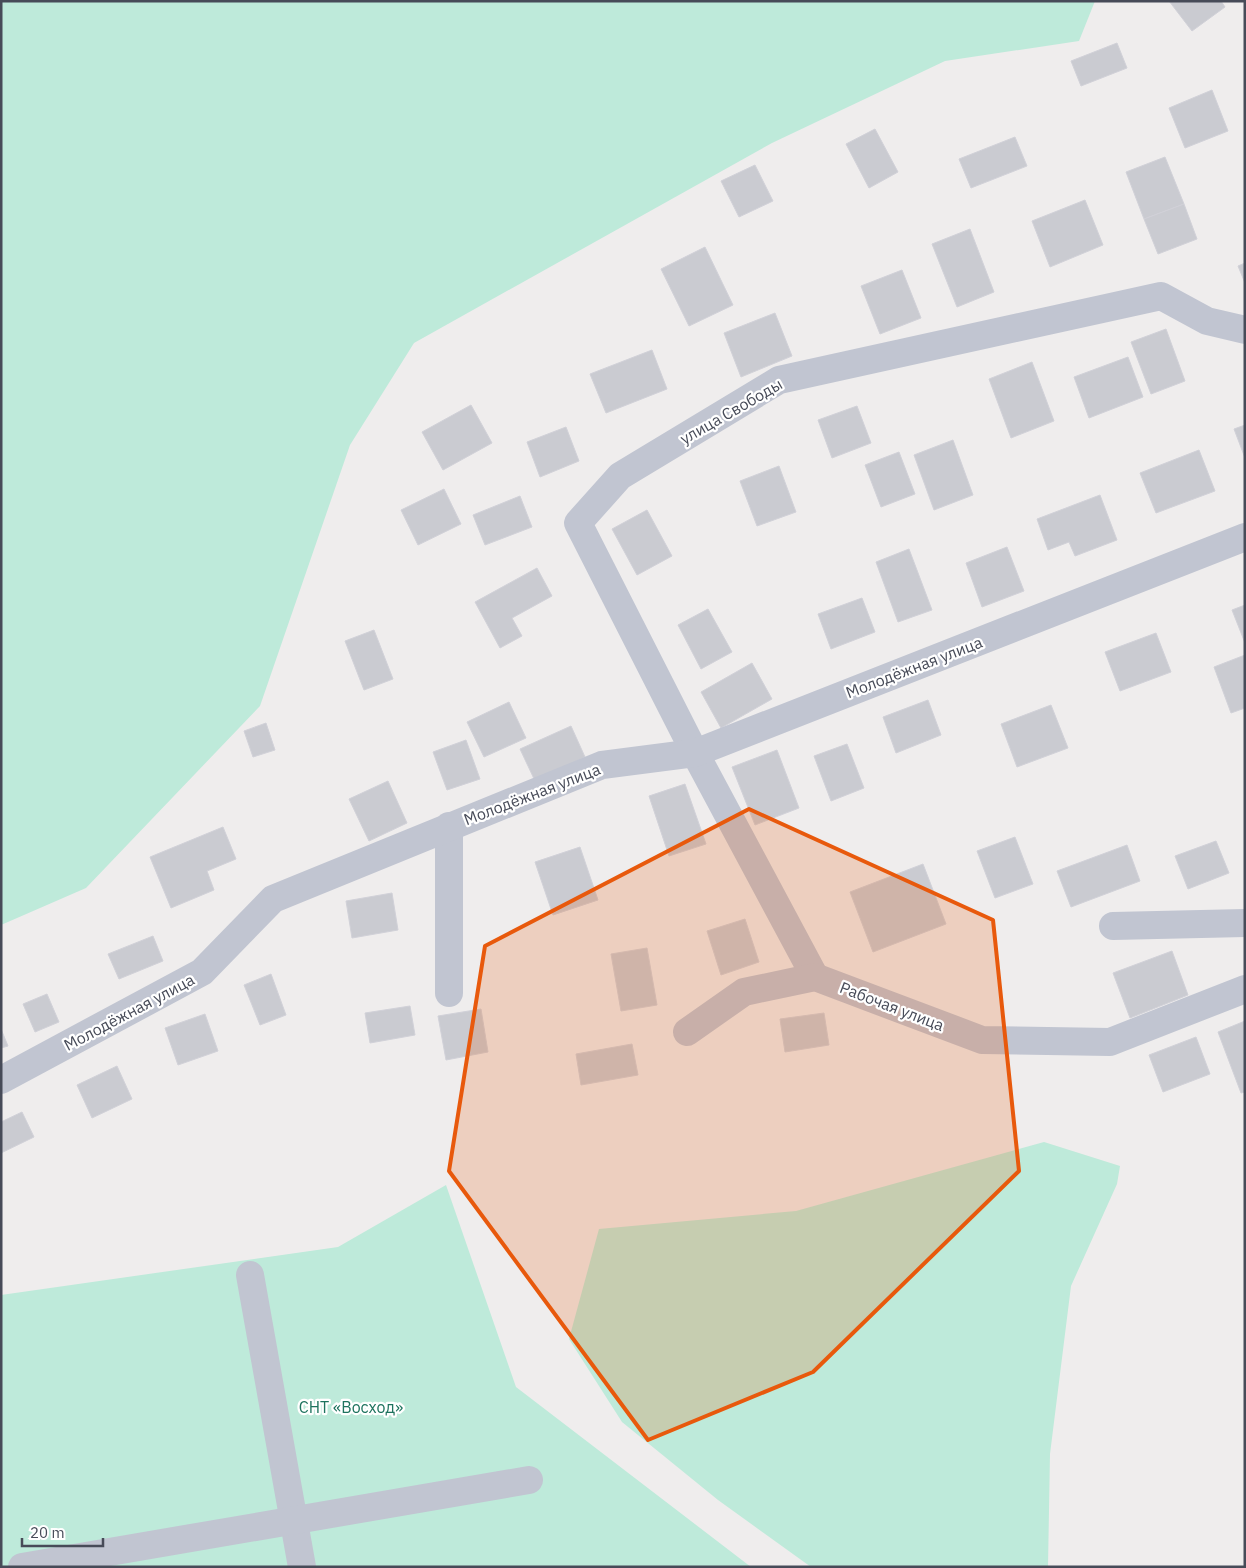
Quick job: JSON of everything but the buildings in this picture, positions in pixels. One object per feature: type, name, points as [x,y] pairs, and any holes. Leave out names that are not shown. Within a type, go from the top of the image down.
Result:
[{"type":"street","name":"улица Свободы","points":[[695,753],[578,523],[620,476],[779,380],[1161,296],[1207,321],[1245,330]]},
{"type":"street","name":"Молодёжная улица","points":[[1,1080],[202,972],[273,899],[602,765],[695,753],[1245,537]]},
{"type":"street","points":[[687,1032],[744,992],[815,977],[695,753]]},
{"type":"street","points":[[449,826],[449,993]]},
{"type":"street","points":[[1113,926],[1245,924]]},
{"type":"street","name":"Рабочая улица","points":[[815,977],[982,1040],[1110,1042],[1245,989]]},
{"type":"street","points":[[250,1276],[302,1567]]},
{"type":"street","points":[[22,1567],[529,1480]]},
{"type":"highlighted area","points":[[749,809],[993,920],[1019,1171],[813,1372],[648,1440],[449,1171],[485,946]]},
{"type":"green space","points":[[1,1],[1095,1],[1079,41],[945,61],[772,143],[414,343],[350,445],[260,706],[86,888],[1,925]]},
{"type":"green space","points":[[1044,1142],[1120,1166],[1117,1184],[1071,1286],[1050,1454],[1048,1567],[811,1567],[718,1500],[622,1422],[569,1339],[599,1229],[796,1211]]},
{"type":"green space","name":"СНТ «Восход»","points":[[446,1185],[516,1387],[751,1567],[1,1567],[1,1295],[338,1247]]}]
